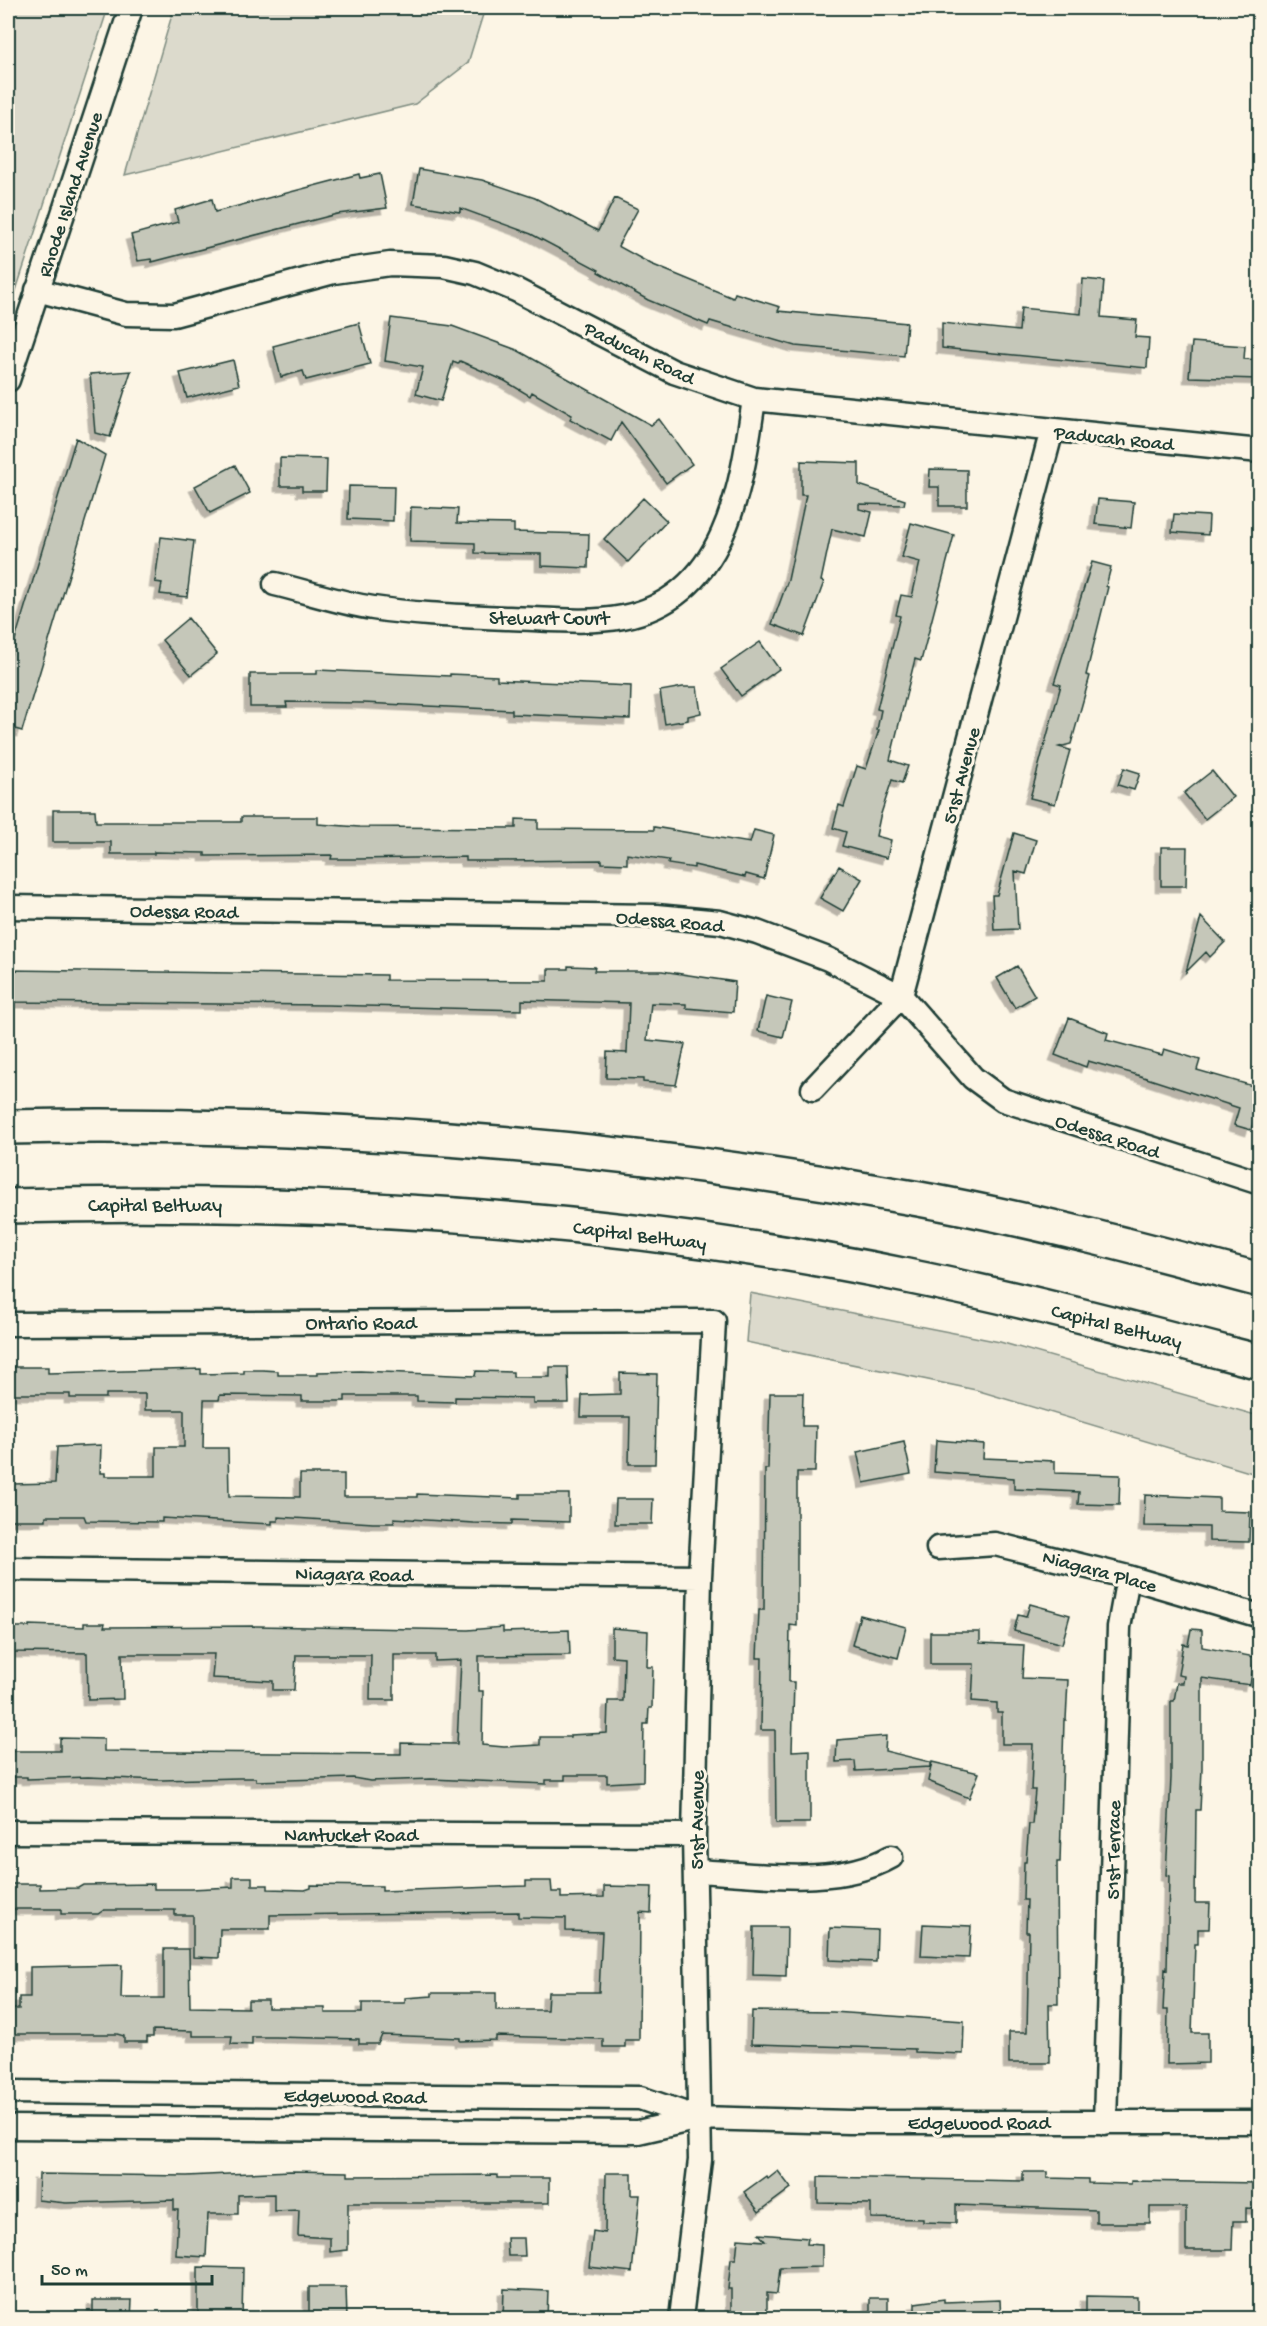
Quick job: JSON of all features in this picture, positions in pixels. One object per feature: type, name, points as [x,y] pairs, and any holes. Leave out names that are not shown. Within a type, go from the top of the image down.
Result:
[{"type":"highway","points":[[8,1127],[242,1127],[395,1133],[571,1148],[721,1166],[921,1199],[1102,1238],[1260,1280]]},
{"type":"highway","name":"Capital Beltway","points":[[8,1206],[238,1204],[392,1209],[549,1222],[699,1241],[904,1275],[1081,1315],[1260,1362]]},
{"type":"street","name":"Rhode Island Avenue","points":[[8,380],[131,8]]},
{"type":"street","name":"Paducah Road","points":[[37,290],[126,314],[174,315],[334,272],[390,264],[444,266],[475,273],[516,290],[674,372],[754,399],[1260,452]]},
{"type":"street","name":"Stewart Court","points":[[276,584],[372,608],[421,613],[558,620],[599,620],[636,614],[675,594],[689,581],[726,531],[743,471],[754,399]]},
{"type":"street","name":"51st Avenue","points":[[813,1089],[902,996],[1052,430]]},
{"type":"street","name":"Odessa Road","points":[[8,907],[689,918],[720,922],[757,932],[828,959],[902,996],[973,1078],[1003,1100],[1260,1183]]},
{"type":"street","name":"51st Avenue","points":[[681,2319],[700,2160],[694,1835],[700,1577],[714,1321]]},
{"type":"street","name":"Ontario Road","points":[[8,1324],[714,1321]]},
{"type":"street","name":"Niagara Place","points":[[938,1548],[995,1544],[1128,1577],[1260,1616]]},
{"type":"street","name":"Niagara Road","points":[[8,1569],[700,1577]]},
{"type":"street","name":"51st Terrace","points":[[1105,2123],[1118,1637],[1123,1594],[1128,1577]]},
{"type":"street","name":"Nantucket Road","points":[[8,1832],[694,1835]]},
{"type":"street","points":[[696,1871],[841,1875],[869,1867],[891,1857]]},
{"type":"street","name":"Edgewood Road","points":[[8,2092],[640,2098],[699,2118]]},
{"type":"street","name":"Edgewood Road","points":[[8,2127],[638,2132],[699,2118],[849,2122],[1260,2122]]},
{"type":"shaded area","points":[[8,8],[108,8],[8,315]]},
{"type":"shaded area","points":[[174,8],[485,8],[468,63],[415,104],[125,175]]},
{"type":"shaded area","points":[[750,1293],[1000,1342],[1259,1416],[1259,1475],[976,1390],[746,1342]]},
{"type":"building","points":[[419,169],[482,180],[535,198],[598,231],[615,198],[638,209],[618,246],[651,264],[733,298],[735,293],[780,307],[778,311],[907,323],[904,356],[795,346],[710,321],[708,325],[648,300],[598,272],[599,270],[531,234],[460,208],[460,212],[413,204]]},
{"type":"building","points":[[359,174],[360,178],[380,174],[387,208],[337,214],[152,262],[151,259],[138,261],[131,235],[178,222],[175,210],[212,199],[215,212]]},
{"type":"building","points":[[1083,279],[1104,281],[1101,317],[1137,320],[1135,337],[1149,338],[1147,368],[942,348],[942,323],[1019,331],[1021,308],[1081,314]]},
{"type":"building","points":[[391,318],[452,326],[517,350],[651,425],[659,419],[692,464],[666,483],[621,422],[611,441],[570,419],[572,415],[532,392],[530,396],[505,381],[460,361],[458,364],[453,362],[441,401],[416,394],[423,367],[385,361]]},
{"type":"building","points":[[359,323],[370,364],[306,380],[303,371],[281,377],[273,346]]},
{"type":"building","points":[[1192,342],[1245,346],[1244,359],[1260,360],[1259,379],[1189,377]]},
{"type":"building","points":[[233,360],[239,385],[187,398],[180,373]]},
{"type":"building","points":[[131,371],[110,437],[95,433],[90,374]]},
{"type":"building","points":[[76,438],[105,455],[22,731],[8,727],[8,663]]},
{"type":"building","points":[[280,458],[327,459],[326,491],[302,491],[302,486],[280,486]]},
{"type":"building","points":[[801,461],[859,463],[859,485],[905,500],[904,505],[859,504],[859,509],[872,512],[866,537],[832,529],[821,581],[824,582],[804,636],[772,624],[788,580],[806,495],[801,495]]},
{"type":"building","points":[[235,465],[250,493],[210,513],[195,486]]},
{"type":"building","points":[[930,469],[967,470],[967,506],[939,506],[939,487],[929,487]]},
{"type":"building","points":[[349,486],[394,487],[393,521],[348,519]]},
{"type":"building","points":[[643,498],[667,521],[628,562],[604,539]]},
{"type":"building","points":[[1098,499],[1134,502],[1131,528],[1095,524]]},
{"type":"building","points":[[411,507],[458,509],[457,523],[514,524],[514,532],[589,534],[588,568],[541,566],[541,554],[475,553],[475,543],[410,541]]},
{"type":"building","points":[[1174,514],[1209,516],[1208,535],[1172,532]]},
{"type":"building","points":[[911,523],[954,535],[921,661],[915,659],[890,760],[908,766],[902,783],[892,780],[880,817],[876,836],[891,840],[887,858],[842,846],[846,832],[833,828],[839,805],[844,807],[857,766],[866,769],[879,730],[877,730],[881,710],[877,709],[900,616],[896,615],[901,595],[912,597],[920,562],[902,557]]},
{"type":"building","points":[[161,537],[194,541],[187,597],[160,594],[162,583],[155,582]]},
{"type":"building","points":[[1092,562],[1111,567],[1106,586],[1108,587],[1086,675],[1090,676],[1071,744],[1059,747],[1070,750],[1055,804],[1030,798],[1061,685],[1054,683]]},
{"type":"building","points":[[188,618],[217,654],[191,675],[162,640]]},
{"type":"building","points":[[760,642],[779,669],[741,696],[721,669]]},
{"type":"building","points":[[317,670],[497,676],[497,680],[631,686],[630,719],[512,714],[512,710],[363,703],[286,702],[287,707],[250,707],[250,674],[317,674]]},
{"type":"building","points":[[697,687],[701,713],[688,716],[688,720],[665,724],[660,691]]},
{"type":"building","points":[[1124,768],[1140,773],[1134,790],[1118,785]]},
{"type":"building","points":[[1212,771],[1233,797],[1205,819],[1184,793]]},
{"type":"building","points":[[53,810],[95,810],[96,822],[241,822],[241,817],[318,817],[318,824],[359,827],[516,828],[516,819],[538,820],[538,829],[654,830],[654,827],[750,843],[754,830],[774,835],[764,879],[694,865],[694,868],[668,864],[669,860],[627,854],[627,864],[602,863],[602,860],[466,861],[466,857],[331,859],[332,855],[205,856],[205,853],[154,852],[154,854],[111,854],[111,842],[53,842]]},
{"type":"building","points":[[1014,833],[1036,840],[1026,874],[1015,871],[1018,929],[994,930],[992,895],[997,895]]},
{"type":"building","points":[[1161,847],[1187,847],[1186,886],[1161,886]]},
{"type":"building","points":[[839,866],[862,879],[843,911],[820,898]]},
{"type":"building","points":[[1201,917],[1225,942],[1210,957],[1206,952],[1186,972]]},
{"type":"building","points":[[568,966],[595,967],[594,971],[662,971],[735,982],[733,1012],[686,1008],[686,1004],[651,1003],[647,1040],[685,1044],[676,1085],[643,1082],[643,1079],[606,1078],[607,1052],[627,1053],[629,1003],[522,1000],[522,1010],[327,1005],[9,1002],[9,970],[386,975],[386,980],[548,981],[548,969],[568,969]]},
{"type":"building","points":[[1017,966],[1035,996],[1015,1008],[997,978]]},
{"type":"building","points":[[766,996],[792,1002],[783,1037],[758,1031]]},
{"type":"building","points":[[1069,1018],[1108,1033],[1106,1040],[1162,1055],[1164,1049],[1200,1060],[1197,1070],[1260,1088],[1260,1101],[1251,1130],[1234,1125],[1239,1108],[1131,1073],[1088,1061],[1086,1067],[1055,1055]]},
{"type":"building","points":[[11,1367],[48,1367],[48,1373],[201,1369],[201,1374],[263,1370],[278,1371],[278,1375],[318,1375],[318,1372],[360,1371],[475,1376],[476,1371],[513,1372],[513,1377],[550,1377],[550,1367],[568,1367],[569,1403],[533,1403],[533,1398],[455,1397],[455,1402],[417,1401],[417,1396],[345,1396],[345,1401],[302,1401],[302,1396],[220,1395],[219,1400],[204,1400],[203,1448],[228,1448],[229,1496],[300,1497],[300,1474],[344,1474],[344,1497],[417,1497],[417,1494],[520,1498],[520,1494],[569,1494],[569,1522],[512,1520],[512,1524],[394,1518],[394,1523],[373,1523],[278,1517],[278,1521],[272,1521],[272,1524],[162,1518],[162,1522],[86,1521],[84,1516],[46,1516],[46,1520],[10,1520],[10,1484],[55,1483],[57,1447],[101,1445],[100,1473],[105,1473],[105,1476],[156,1476],[156,1447],[184,1447],[184,1410],[145,1410],[145,1394],[106,1394],[106,1398],[70,1398],[70,1394],[11,1394]]},
{"type":"building","points":[[620,1373],[657,1374],[655,1464],[629,1464],[630,1417],[581,1417],[582,1395],[620,1394]]},
{"type":"building","points":[[770,1393],[803,1393],[802,1426],[816,1426],[815,1472],[797,1472],[797,1626],[790,1625],[789,1682],[794,1682],[792,1751],[810,1750],[810,1823],[776,1823],[775,1730],[761,1730],[762,1658],[757,1658],[759,1610],[764,1610],[765,1469],[768,1469]]},
{"type":"building","points":[[936,1440],[984,1444],[983,1458],[1055,1461],[1055,1473],[1120,1475],[1119,1505],[1078,1504],[1079,1492],[1014,1489],[1014,1478],[934,1472]]},
{"type":"building","points":[[904,1442],[911,1474],[864,1483],[857,1452]]},
{"type":"building","points":[[1145,1495],[1219,1498],[1219,1511],[1250,1512],[1249,1542],[1209,1541],[1209,1527],[1144,1526]]},
{"type":"building","points":[[616,1499],[653,1499],[652,1524],[615,1524]]},
{"type":"building","points":[[1030,1604],[1070,1615],[1062,1644],[1014,1631],[1018,1615],[1026,1617]]},
{"type":"building","points":[[860,1615],[906,1627],[898,1658],[852,1645]]},
{"type":"building","points":[[84,1623],[105,1623],[104,1627],[257,1626],[468,1630],[503,1627],[503,1632],[569,1630],[570,1655],[479,1656],[479,1691],[483,1691],[482,1745],[504,1747],[540,1745],[540,1737],[607,1733],[608,1701],[623,1701],[624,1657],[612,1656],[612,1628],[648,1631],[647,1667],[653,1667],[652,1708],[649,1708],[648,1724],[644,1724],[643,1781],[607,1783],[607,1775],[565,1775],[565,1780],[546,1780],[546,1784],[431,1779],[370,1781],[353,1778],[256,1781],[256,1778],[161,1780],[12,1777],[12,1751],[60,1751],[60,1738],[104,1739],[104,1751],[401,1754],[401,1743],[457,1744],[461,1660],[435,1661],[435,1655],[394,1655],[394,1700],[370,1700],[371,1655],[296,1655],[294,1690],[273,1690],[273,1681],[212,1678],[214,1654],[122,1654],[123,1699],[88,1700],[87,1653],[12,1652],[13,1627],[29,1627],[29,1625],[84,1627]]},
{"type":"building","points":[[1191,1629],[1202,1630],[1202,1647],[1255,1657],[1250,1685],[1202,1678],[1202,1769],[1200,1810],[1196,1810],[1195,1903],[1210,1903],[1209,1929],[1198,1929],[1198,1944],[1195,1944],[1192,2033],[1208,2033],[1208,2063],[1167,2064],[1168,2010],[1163,2010],[1165,1969],[1167,1970],[1169,1876],[1166,1875],[1171,1778],[1171,1701],[1174,1701],[1177,1683],[1183,1683],[1184,1676],[1178,1675],[1183,1644],[1188,1645]]},
{"type":"building","points":[[930,1632],[980,1632],[980,1643],[1024,1645],[1022,1678],[1068,1680],[1066,1720],[1064,1720],[1060,1862],[1057,1862],[1058,2004],[1049,2004],[1050,2063],[1009,2063],[1009,2032],[1027,2032],[1029,1932],[1026,1932],[1027,1900],[1023,1900],[1024,1862],[1026,1862],[1029,1824],[1032,1824],[1035,1790],[1031,1790],[1033,1744],[1002,1744],[1002,1713],[997,1713],[997,1703],[972,1701],[974,1664],[930,1664]]},
{"type":"building","points":[[886,1736],[885,1751],[930,1762],[930,1767],[856,1771],[855,1761],[836,1762],[837,1740]]},
{"type":"building","points":[[932,1762],[979,1773],[969,1798],[928,1781]]},
{"type":"building","points":[[233,1877],[252,1877],[252,1885],[268,1885],[268,1889],[305,1890],[311,1888],[311,1885],[382,1886],[382,1891],[526,1886],[526,1881],[551,1881],[552,1892],[561,1892],[561,1898],[604,1897],[604,1886],[652,1887],[651,1913],[640,1912],[639,2040],[625,2040],[625,2047],[603,2047],[603,2039],[496,2036],[496,2040],[460,2041],[460,2038],[382,2035],[378,2044],[359,2044],[359,2039],[252,2037],[252,2045],[231,2044],[232,2036],[193,2036],[193,2031],[153,2030],[153,2037],[147,2037],[147,2042],[124,2042],[124,2036],[117,2034],[8,2034],[8,2009],[19,2009],[19,1997],[30,1997],[30,1967],[122,1965],[121,1998],[164,1998],[164,1949],[189,1949],[190,2007],[248,2008],[248,2000],[268,2000],[268,2008],[325,2008],[325,2013],[362,2013],[362,2003],[405,2003],[405,1998],[432,1996],[432,1993],[496,1993],[496,2010],[547,2010],[548,1992],[599,1992],[602,1932],[566,1931],[566,1918],[518,1917],[518,1912],[270,1915],[270,1929],[220,1929],[219,1958],[193,1957],[193,1915],[175,1915],[175,1910],[104,1910],[98,1914],[61,1914],[61,1909],[8,1909],[8,1884],[40,1884],[40,1889],[78,1888],[83,1885],[154,1884],[154,1889],[191,1889],[233,1887]]},
{"type":"building","points":[[923,1924],[971,1926],[969,1958],[921,1956]]},
{"type":"building","points":[[754,1927],[787,1927],[786,1976],[753,1975]]},
{"type":"building","points":[[830,1928],[877,1930],[876,1962],[829,1960]]},
{"type":"building","points":[[752,2011],[833,2012],[964,2021],[963,2054],[915,2052],[915,2049],[751,2044]]},
{"type":"building","points":[[290,2171],[348,2172],[348,2176],[497,2175],[497,2178],[549,2178],[549,2203],[348,2203],[348,2250],[330,2252],[330,2238],[298,2236],[299,2210],[274,2211],[274,2194],[238,2195],[238,2214],[208,2214],[206,2257],[176,2255],[178,2210],[174,2210],[174,2200],[66,2203],[38,2200],[39,2174],[187,2176]]},
{"type":"building","points":[[778,2171],[791,2188],[759,2212],[744,2192],[766,2176],[768,2179]]},
{"type":"building","points":[[1023,2172],[1047,2172],[1047,2178],[1088,2179],[1088,2183],[1131,2184],[1131,2181],[1260,2183],[1260,2209],[1246,2208],[1246,2221],[1233,2221],[1232,2250],[1186,2250],[1186,2207],[1150,2207],[1150,2223],[1096,2223],[1096,2210],[956,2205],[956,2223],[923,2222],[923,2219],[871,2218],[871,2204],[818,2203],[818,2177],[1023,2181]]},
{"type":"building","points":[[606,2173],[632,2173],[632,2195],[640,2195],[632,2272],[589,2267],[593,2231],[605,2233]]},
{"type":"building","points":[[759,2234],[808,2238],[807,2244],[822,2245],[822,2267],[780,2268],[777,2294],[767,2293],[767,2314],[761,2314],[761,2319],[734,2319],[734,2313],[731,2313],[731,2289],[728,2289],[731,2259],[736,2259],[738,2239],[765,2241]]},
{"type":"building","points":[[507,2238],[524,2238],[525,2256],[508,2256]]},
{"type":"building","points":[[198,2267],[243,2268],[242,2319],[198,2319]]},
{"type":"building","points":[[309,2287],[346,2287],[347,2319],[309,2319]]},
{"type":"building","points":[[504,2289],[548,2291],[547,2319],[503,2319]]},
{"type":"building","points":[[1086,2296],[1137,2297],[1137,2319],[1086,2319]]},
{"type":"building","points":[[870,2298],[888,2298],[888,2319],[870,2319]]},
{"type":"building","points":[[944,2299],[944,2302],[1000,2300],[1001,2319],[915,2319],[915,2303]]},
{"type":"building","points":[[93,2300],[132,2300],[131,2319],[93,2319]]}]
